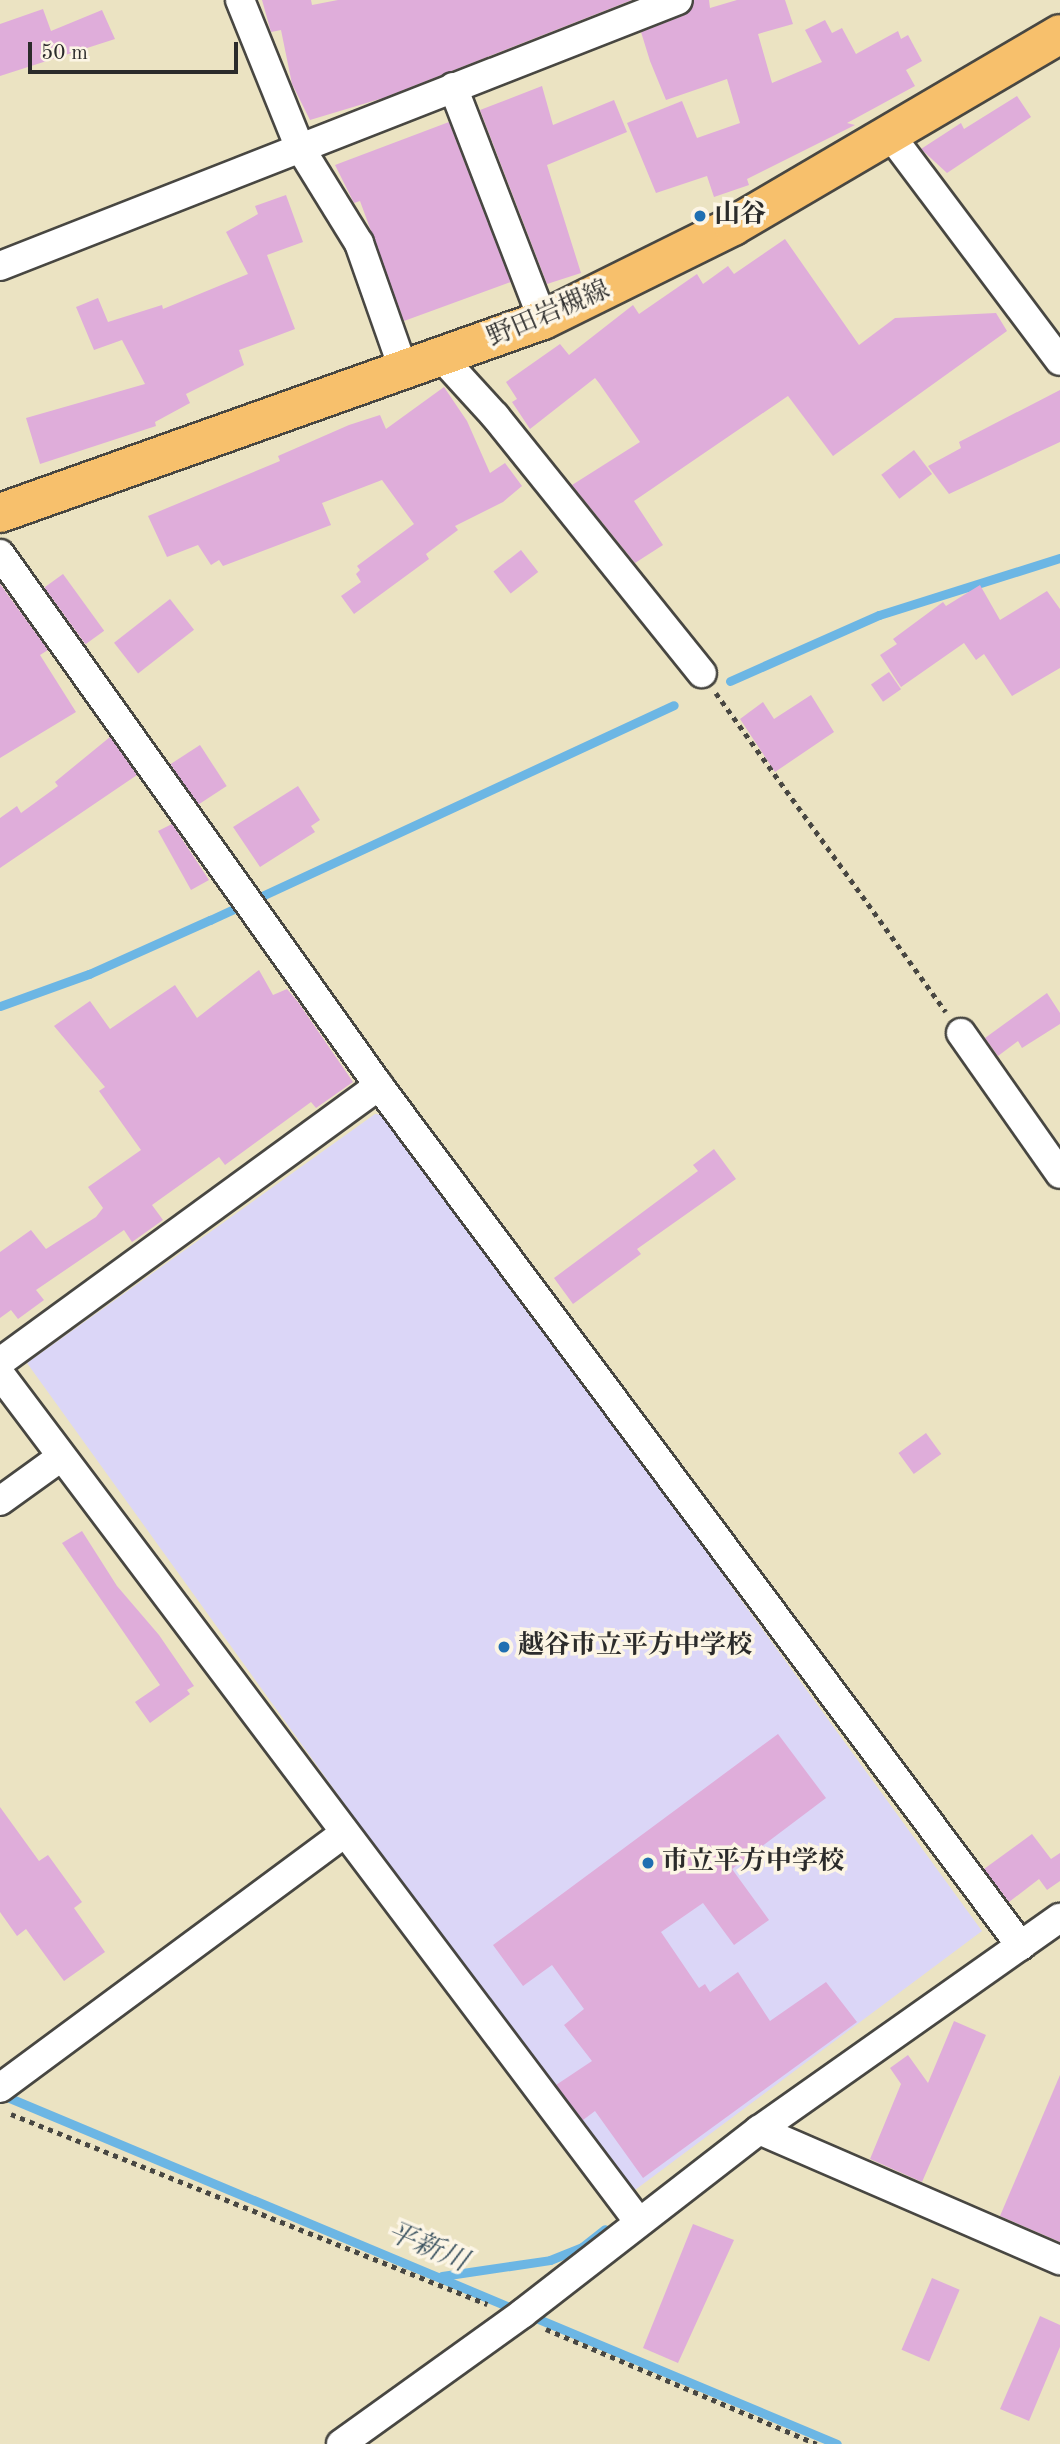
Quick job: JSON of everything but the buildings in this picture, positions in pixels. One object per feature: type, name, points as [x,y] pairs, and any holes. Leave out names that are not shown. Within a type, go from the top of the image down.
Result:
[{"type":"main road","name":"野田岩槻線","points":[[0,513],[543,320],[637,277],[891,136],[1060,34]]},
{"type":"street","points":[[240,0],[299,146],[359,243],[404,371]]},
{"type":"street","points":[[0,267],[299,146],[671,1]]},
{"type":"street","points":[[453,87],[543,320]]},
{"type":"street","points":[[891,136],[1060,361]]},
{"type":"street","points":[[442,358],[495,416],[702,673]]},
{"type":"street","points":[[0,554],[379,1086],[1020,1946]]},
{"type":"street","points":[[961,1033],[1060,1174]]},
{"type":"street","points":[[0,1362],[379,1086]]},
{"type":"street","points":[[0,1374],[638,2221]]},
{"type":"street","points":[[0,1501],[61,1457]]},
{"type":"street","points":[[5,2085],[345,1833]]},
{"type":"street","points":[[341,2444],[525,2311],[759,2130],[1060,1918]]},
{"type":"street","points":[[759,2130],[1060,2260]]},
{"type":"path","points":[[702,673],[961,1033]]},
{"type":"path","points":[[0,2109],[525,2311],[817,2444]]},
{"type":"shaded area","name":"越谷市立平方中学校","points":[[375,1114],[389,1116],[982,1931],[627,2196],[27,1363]]},
{"type":"waterway","points":[[730,681],[879,615],[1060,558]]},
{"type":"waterway","points":[[0,1006],[89,974],[210,920],[674,705]]},
{"type":"waterway","name":"平新川","points":[[0,2094],[837,2444]]},
{"type":"waterway","points":[[442,2276],[550,2260],[582,2247],[605,2229]]},
{"type":"place","name":"山谷","points":[[700,216]]},
{"type":"place","name":"越谷市立平方中学校","points":[[504,1647]]},
{"type":"place","name":"市立平方中学校","points":[[648,1863]]}]
